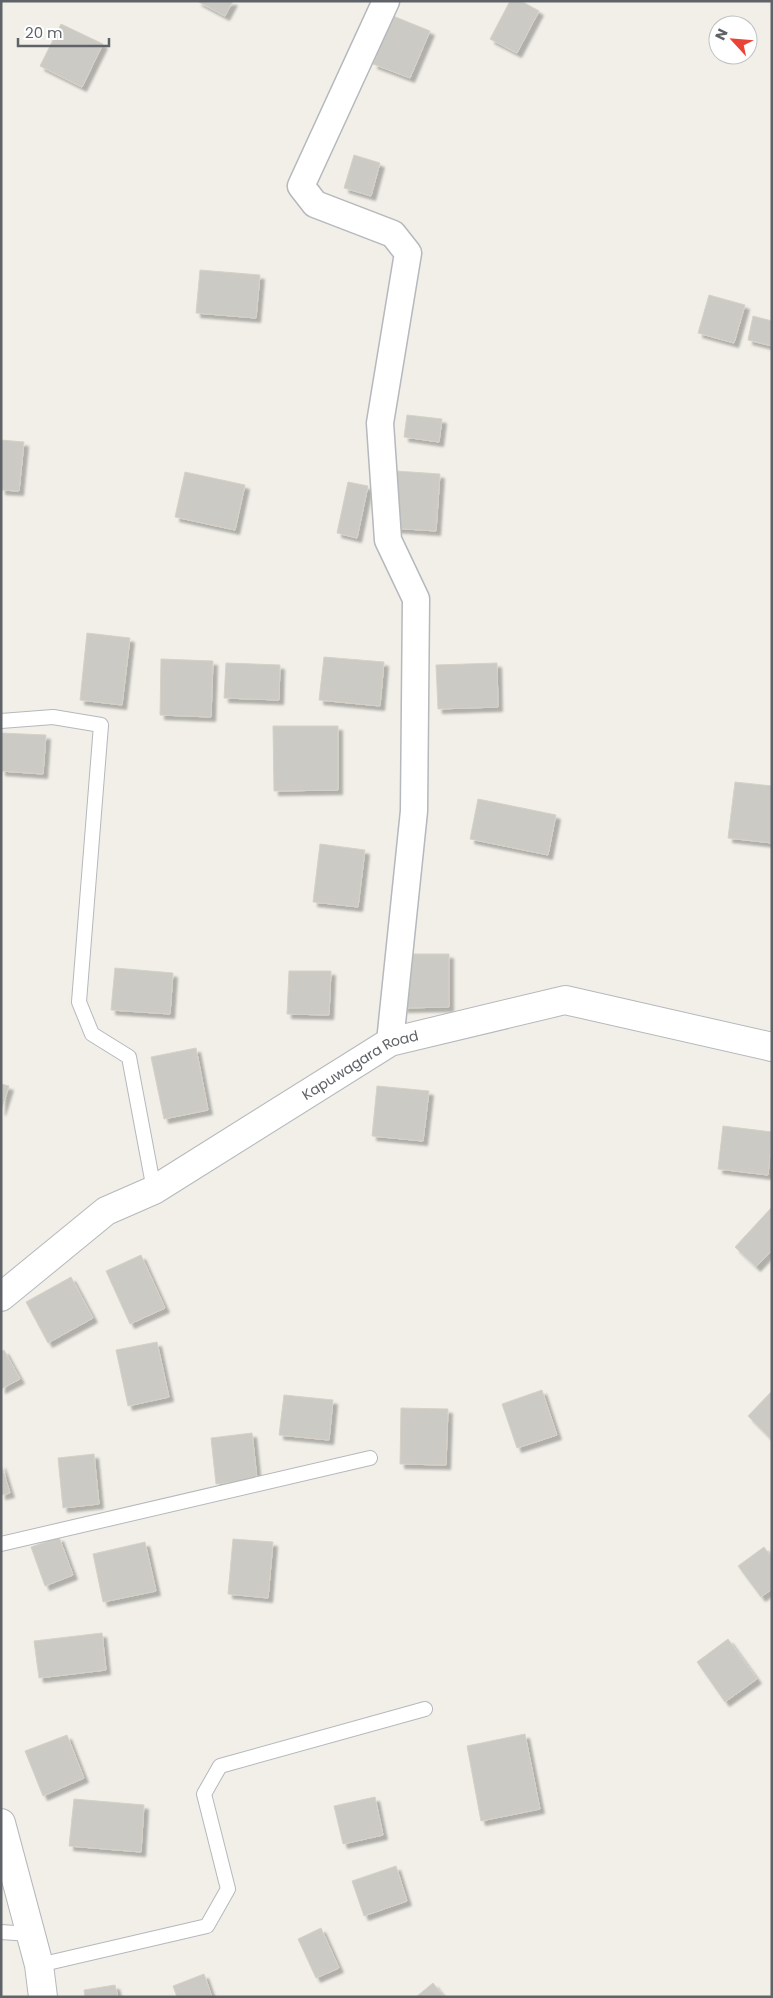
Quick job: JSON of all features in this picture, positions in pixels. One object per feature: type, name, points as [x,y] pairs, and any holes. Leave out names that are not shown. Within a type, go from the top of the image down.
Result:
[{"type":"street","points":[[386,1],[301,186],[315,204],[393,234],[408,253],[380,422],[388,540],[416,599],[414,810],[390,1042]]},
{"type":"street","name":"Kapuwagara Road","points":[[1,1297],[106,1211],[154,1190],[390,1042],[565,1000],[772,1047]]},
{"type":"street","points":[[1,1823],[39,1966],[43,1997]]},
{"type":"lane","points":[[1,721],[53,717],[101,725],[79,1002],[92,1034],[129,1057],[154,1190]]},
{"type":"lane","points":[[1,1544],[370,1458]]},
{"type":"lane","points":[[39,1966],[207,1926],[228,1889],[204,1794],[220,1766],[426,1709]]},
{"type":"lane","points":[[1,1932],[30,1934]]},
{"type":"building","points":[[197,1],[233,1],[225,16]]},
{"type":"building","points":[[510,1],[521,1],[539,11],[517,53],[490,39]]},
{"type":"building","points":[[393,16],[430,31],[410,78],[373,64]]},
{"type":"building","points":[[61,24],[103,44],[82,87],[40,66]]},
{"type":"building","points":[[354,155],[380,163],[371,196],[344,188]]},
{"type":"building","points":[[200,270],[260,275],[256,318],[196,313]]},
{"type":"building","points":[[709,295],[745,305],[734,343],[698,333]]},
{"type":"building","points":[[753,316],[772,321],[772,346],[748,340]]},
{"type":"building","points":[[407,415],[442,419],[439,442],[404,437]]},
{"type":"building","points":[[1,440],[24,442],[19,491],[1,490]]},
{"type":"building","points":[[396,471],[440,474],[436,531],[391,528]]},
{"type":"building","points":[[185,472],[245,485],[235,530],[175,517]]},
{"type":"building","points":[[348,482],[368,486],[357,538],[337,533]]},
{"type":"building","points":[[87,633],[130,638],[122,705],[80,700]]},
{"type":"building","points":[[324,657],[384,662],[380,706],[319,700]]},
{"type":"building","points":[[161,659],[213,661],[211,717],[160,715]]},
{"type":"building","points":[[226,663],[280,665],[279,700],[224,698]]},
{"type":"building","points":[[497,663],[498,707],[438,709],[436,665]]},
{"type":"building","points":[[273,726],[338,726],[338,790],[274,791]]},
{"type":"building","points":[[1,733],[46,735],[43,774],[1,771]]},
{"type":"building","points":[[735,782],[772,786],[772,843],[728,838]]},
{"type":"building","points":[[478,799],[556,815],[548,855],[470,839]]},
{"type":"building","points":[[320,844],[365,850],[358,907],[313,902]]},
{"type":"building","points":[[403,954],[449,954],[449,1007],[403,1008]]},
{"type":"building","points":[[115,968],[173,973],[170,1014],[111,1010]]},
{"type":"building","points":[[289,971],[331,971],[329,1015],[287,1014]]},
{"type":"building","points":[[196,1048],[208,1110],[164,1119],[151,1057]]},
{"type":"building","points":[[1,1084],[9,1086],[1,1111]]},
{"type":"building","points":[[377,1086],[429,1091],[423,1141],[372,1136]]},
{"type":"building","points":[[723,1126],[772,1132],[768,1175],[718,1169]]},
{"type":"building","points":[[772,1207],[772,1250],[756,1267],[735,1247]]},
{"type":"building","points":[[141,1255],[165,1308],[130,1324],[106,1271]]},
{"type":"building","points":[[71,1277],[93,1318],[48,1343],[26,1302]]},
{"type":"building","points":[[157,1342],[169,1397],[128,1406],[116,1350]]},
{"type":"building","points":[[4,1350],[20,1379],[1,1389],[1,1352]]},
{"type":"building","points":[[542,1390],[557,1435],[517,1448],[502,1404]]},
{"type":"building","points":[[772,1391],[772,1436],[770,1438],[748,1416]]},
{"type":"building","points":[[284,1395],[333,1400],[329,1440],[279,1435]]},
{"type":"building","points":[[401,1408],[448,1409],[446,1465],[400,1464]]},
{"type":"building","points":[[252,1433],[257,1479],[216,1484],[211,1438]]},
{"type":"building","points":[[94,1454],[99,1504],[63,1508],[58,1458]]},
{"type":"building","points":[[1,1464],[10,1493],[1,1495]]},
{"type":"building","points":[[59,1537],[73,1575],[45,1586],[31,1547]]},
{"type":"building","points":[[233,1539],[273,1542],[268,1598],[228,1594]]},
{"type":"building","points":[[145,1542],[156,1591],[103,1602],[93,1554]]},
{"type":"building","points":[[764,1547],[772,1558],[772,1589],[761,1597],[738,1566]]},
{"type":"building","points":[[102,1633],[106,1670],[39,1678],[34,1641]]},
{"type":"building","points":[[728,1639],[757,1679],[725,1702],[697,1662]]},
{"type":"building","points":[[525,1734],[540,1809],[481,1821],[467,1746]]},
{"type":"building","points":[[67,1735],[84,1778],[43,1796],[25,1751]]},
{"type":"building","points":[[375,1797],[383,1835],[343,1844],[334,1806]]},
{"type":"building","points":[[74,1799],[144,1805],[141,1852],[69,1846]]},
{"type":"building","points":[[396,1866],[407,1901],[364,1916],[352,1881]]},
{"type":"building","points":[[321,1928],[339,1968],[316,1978],[298,1939]]},
{"type":"building","points":[[204,1974],[212,1997],[177,1997],[173,1986]]},
{"type":"building","points":[[433,1983],[444,1997],[416,1997]]},
{"type":"building","points":[[115,1985],[118,1997],[85,1997],[84,1990]]}]
